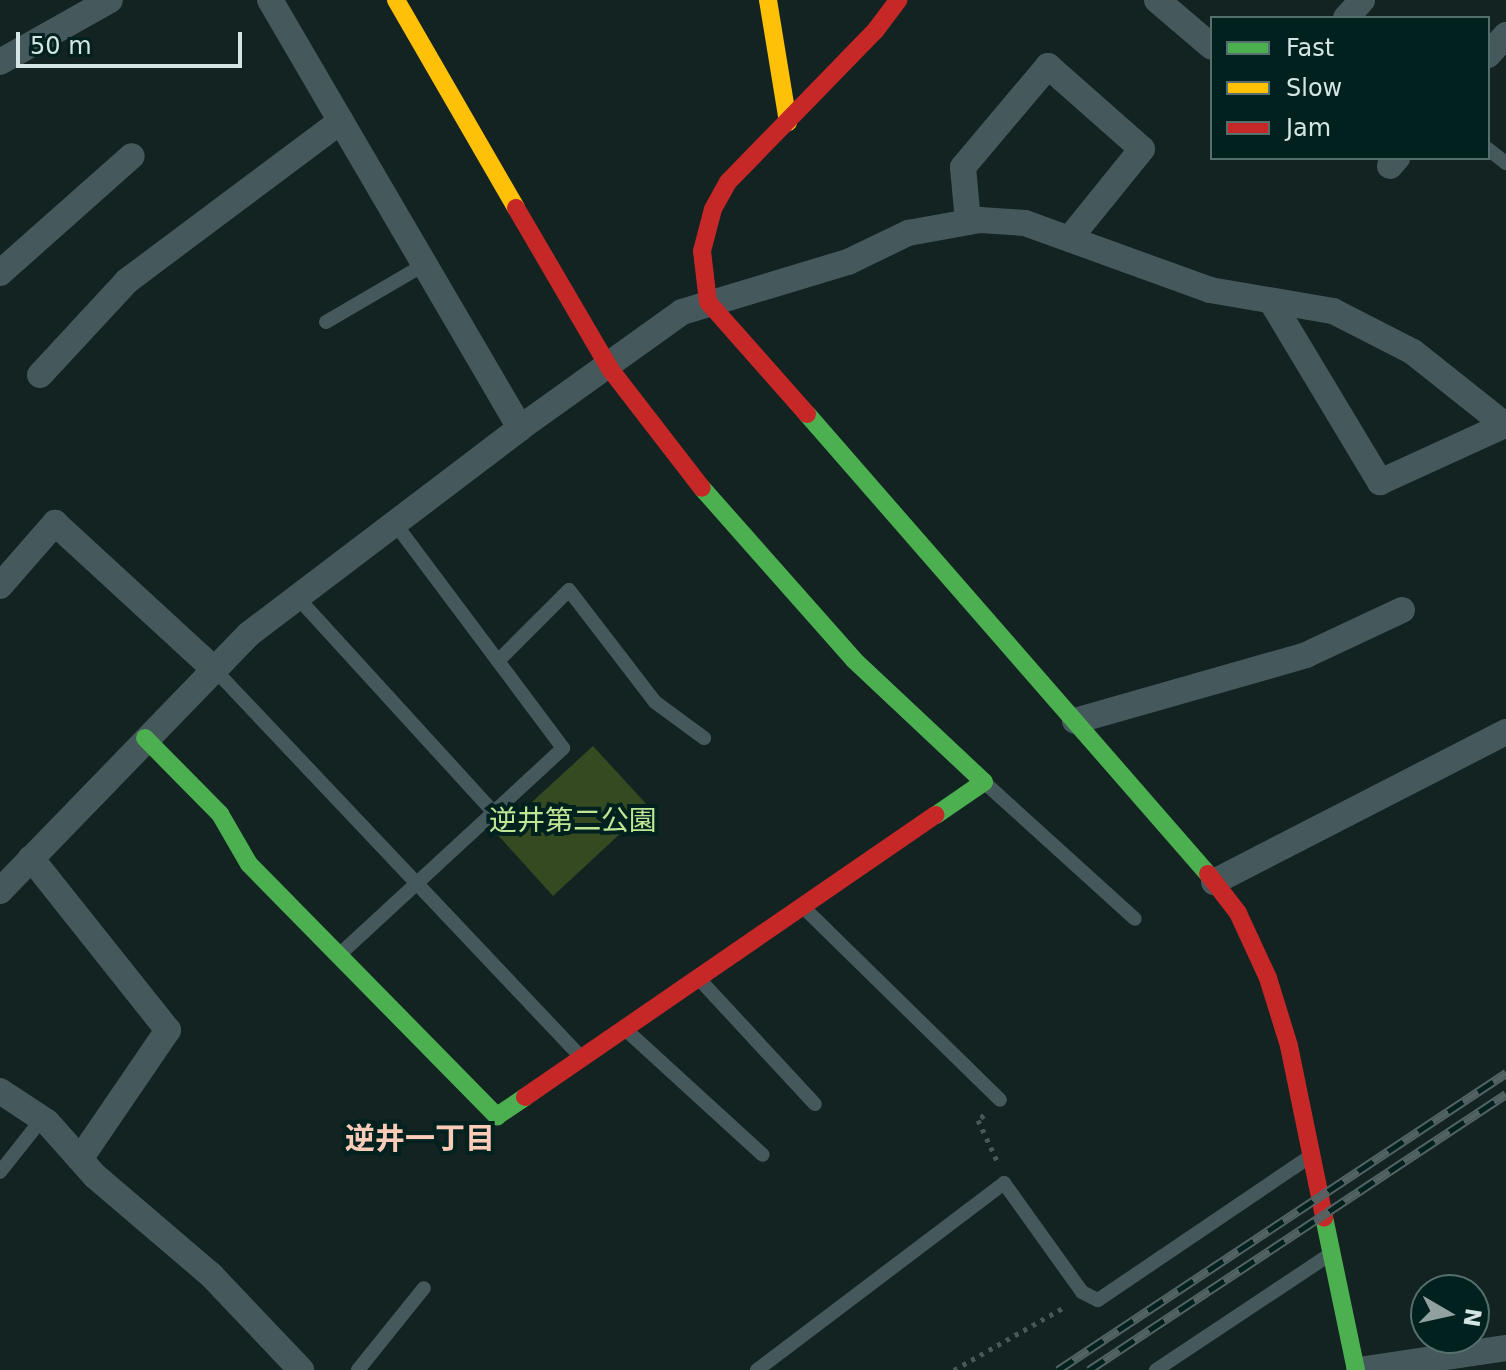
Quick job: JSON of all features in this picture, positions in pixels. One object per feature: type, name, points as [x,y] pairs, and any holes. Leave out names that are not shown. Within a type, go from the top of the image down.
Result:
[{"type":"street","points":[[270,0],[422,266],[520,428]]},
{"type":"street","points":[[145,738],[220,814],[249,864],[497,1116],[622,1027],[984,782],[854,660],[736,531],[610,369],[396,0]]},
{"type":"street","points":[[768,0],[788,122]]},
{"type":"street","points":[[898,0],[788,122],[728,182],[713,209],[702,251],[708,302],[1075,721],[1238,913],[1268,978],[1315,1153],[1357,1370],[1506,1348]]},
{"type":"street","points":[[1157,0],[1210,45]]},
{"type":"street","points":[[0,62],[97,3]]},
{"type":"street","points":[[1490,53],[1506,35]]},
{"type":"street","points":[[968,222],[963,167],[1048,66],[1142,149],[1070,238]]},
{"type":"street","points":[[40,375],[127,281],[341,121]]},
{"type":"street","points":[[0,273],[132,156]]},
{"type":"street","points":[[0,891],[214,669],[297,597],[520,428],[610,369],[682,312],[848,262],[908,233],[968,222],[1025,223],[1182,281],[1273,304],[1333,311],[1375,329],[1413,352],[1506,425],[1380,482],[1273,304]]},
{"type":"street","points":[[0,586],[55,523],[214,669]]},
{"type":"street","points":[[1075,721],[1306,655],[1402,610]]},
{"type":"street","points":[[1214,882],[1506,732]]},
{"type":"street","points":[[31,858],[168,1030],[80,1159]]},
{"type":"street","points":[[0,1091],[42,1119],[167,1242],[211,1275],[301,1370]]},
{"type":"lane","points":[[1490,151],[1506,163]]},
{"type":"lane","points":[[326,322],[422,266]]},
{"type":"lane","points":[[339,955],[563,748],[394,522]]},
{"type":"lane","points":[[498,661],[569,590],[655,702],[704,738]]},
{"type":"lane","points":[[297,597],[494,813]]},
{"type":"lane","points":[[214,669],[580,1056]]},
{"type":"lane","points":[[984,782],[1135,919]]},
{"type":"lane","points":[[802,906],[942,1038],[1000,1100]]},
{"type":"lane","points":[[697,977],[815,1104]]},
{"type":"lane","points":[[622,1027],[763,1155]]},
{"type":"lane","points":[[0,1172],[42,1119]]},
{"type":"lane","points":[[757,1370],[1004,1183],[1082,1292],[1098,1300],[1315,1153]]},
{"type":"lane","points":[[1156,1370],[1334,1251]]},
{"type":"lane","points":[[358,1370],[424,1288]]},
{"type":"path","points":[[1000,1100],[978,1120],[1004,1183]]},
{"type":"path","points":[[954,1370],[1056,1314],[1082,1292]]},
{"type":"green space","name":"逆井第二公園","points":[[593,746],[649,807],[553,896],[497,834]]},
{"type":"railway","points":[[1058,1370],[1506,1073]]},
{"type":"railway","points":[[1089,1370],[1506,1094]]},
{"type":"traffic: fast","points":[[807,414],[1208,874]]},
{"type":"traffic: fast","points":[[702,488],[854,660],[984,782],[936,815]]},
{"type":"traffic: fast","points":[[145,738],[220,814],[249,864],[497,1116],[525,1097]]},
{"type":"traffic: fast","points":[[1324,1217],[1356,1370]]},
{"type":"traffic: slow","points":[[396,0],[516,208]]},
{"type":"traffic: slow","points":[[768,0],[788,122]]},
{"type":"traffic: jam","points":[[807,414],[708,302],[702,251],[713,209],[728,182],[875,31],[898,0]]},
{"type":"traffic: jam","points":[[516,208],[610,369],[702,488]]},
{"type":"traffic: jam","points":[[525,1097],[936,815]]},
{"type":"traffic: jam","points":[[1208,874],[1238,913],[1268,978],[1289,1046],[1324,1217]]},
{"type":"district","name":"逆井一丁目","points":[[420,1139]]}]
